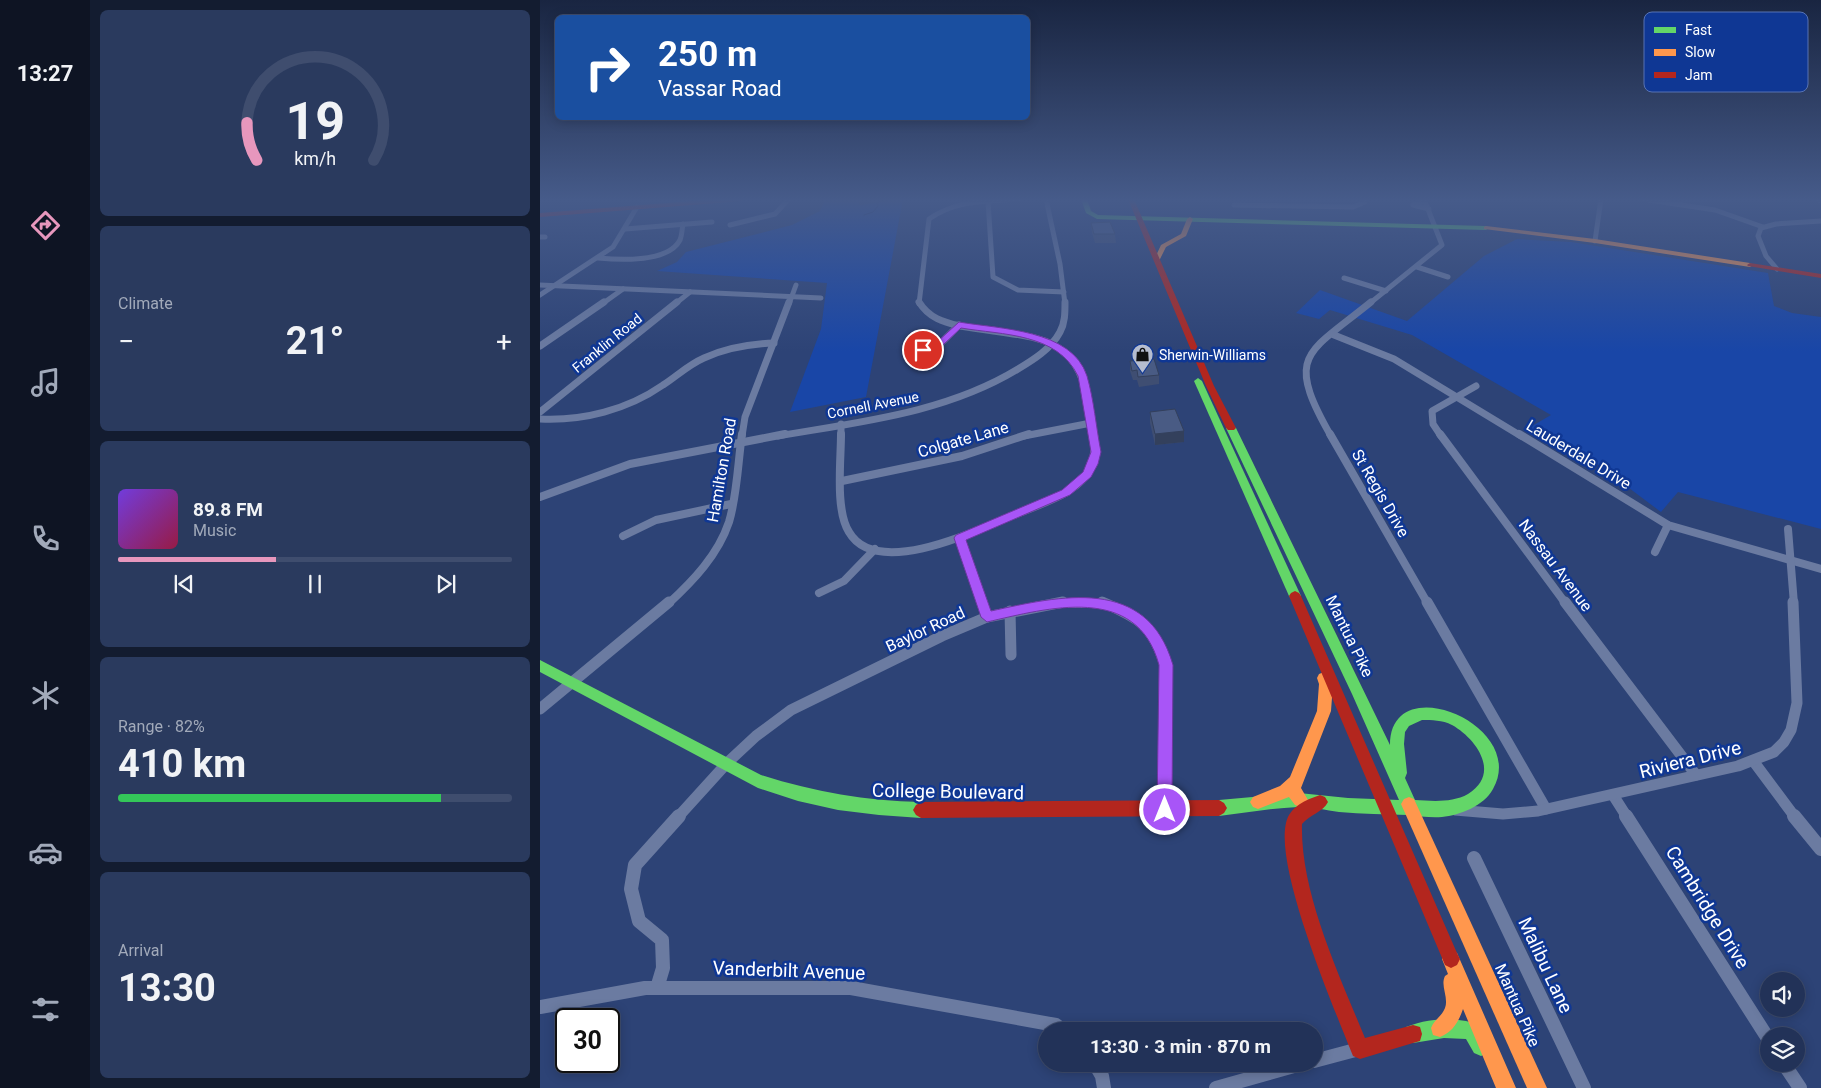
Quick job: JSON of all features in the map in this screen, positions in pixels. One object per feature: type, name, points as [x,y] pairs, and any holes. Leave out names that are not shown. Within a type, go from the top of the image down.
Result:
[{"type":"main road","name":"Mantua Pike","points":[[1148,250],[1207,402],[1307,626],[1506,1088]]},
{"type":"main road","name":"Mantua Pike","points":[[1152,250],[1210,386],[1400,781],[1537,1088]]},
{"type":"main road","points":[[1157,260],[1159,250]]},
{"type":"main road","points":[[1652,250],[1821,276]]},
{"type":"main road","points":[[1258,802],[1285,791],[1296,782],[1326,702],[1326,684],[1305,632],[1307,626]]},
{"type":"main road","name":"College Boulevard","points":[[540,666],[727,763],[739,772],[783,790],[831,802],[870,808],[1165,810],[1219,808],[1258,802],[1300,800],[1385,806]]},
{"type":"main road","points":[[1400,781],[1398,736],[1401,726],[1408,718],[1418,714],[1436,713],[1450,715],[1462,722],[1482,742],[1489,754],[1493,767],[1491,781],[1476,797],[1442,808]]},
{"type":"main road","points":[[1291,786],[1300,800]]},
{"type":"main road","points":[[1320,802],[1306,808],[1296,818],[1293,846],[1327,961],[1360,1049],[1440,1028],[1467,1029],[1474,1032],[1498,1088]]},
{"type":"main road","name":"Riviera Drive","points":[[1385,806],[1442,808]]},
{"type":"main road","points":[[1423,899],[1427,919],[1458,999],[1456,1011],[1440,1028]]},
{"type":"street","points":[[540,296],[609,250]]},
{"type":"street","points":[[598,258],[631,260],[668,250]]},
{"type":"street","points":[[841,424],[844,525],[857,541],[875,549],[905,552],[920,550],[960,538],[1066,492],[1078,484],[1093,464],[1096,452],[1082,376],[1071,356],[1052,344],[1032,336],[959,325],[932,318],[920,307],[919,296],[925,250]]},
{"type":"street","points":[[991,250],[993,277],[1008,288],[1021,292],[1064,292]]},
{"type":"street","name":"Cornell Avenue","points":[[540,497],[620,467],[916,410],[973,393],[1020,369],[1052,344],[1064,324],[1066,304],[1056,250]]},
{"type":"street","name":"St Regis Drive","points":[[1438,250],[1312,350],[1306,361],[1304,379],[1313,405],[1546,809]]},
{"type":"street","points":[[1764,250],[1766,256],[1777,269]]},
{"type":"street","points":[[1417,267],[1448,276]]},
{"type":"street","points":[[1344,278],[1386,291]]},
{"type":"street","points":[[540,285],[820,298]]},
{"type":"street","name":"Hamilton Road","points":[[540,708],[573,683],[692,582],[723,538],[731,504],[745,417],[796,285]]},
{"type":"street","points":[[540,346],[623,289]]},
{"type":"street","name":"Franklin Road","points":[[540,412],[690,292]]},
{"type":"street","points":[[923,350],[940,344],[959,325]]},
{"type":"street","name":"Lauderdale Drive","points":[[1334,334],[1394,359],[1668,525],[1821,569]]},
{"type":"street","points":[[540,419],[576,417],[615,408],[659,388],[698,360],[745,346],[774,342]]},
{"type":"street","name":"Nassau Avenue","points":[[1476,386],[1432,411],[1433,424],[1460,463],[1696,775]]},
{"type":"street","name":"Colgate Lane","points":[[842,480],[962,456],[1026,435],[1091,423]]},
{"type":"street","points":[[623,536],[656,520],[731,504]]},
{"type":"street","points":[[1655,552],[1667,531],[1668,525]]},
{"type":"street","name":"Riviera Drive","points":[[1442,808],[1499,815],[1546,809],[1754,762],[1774,752],[1786,740],[1795,722],[1798,675],[1792,560],[1788,529]]},
{"type":"street","points":[[960,538],[987,617]]},
{"type":"street","points":[[819,593],[844,581],[875,549]]},
{"type":"street","name":"Baylor Road","points":[[657,988],[663,968],[662,940],[638,920],[630,889],[635,865],[727,763],[756,736],[790,710],[942,636],[987,617],[1010,611],[1066,602],[1089,601],[1119,608],[1144,623],[1162,651],[1166,665],[1165,810]]},
{"type":"street","points":[[1010,611],[1011,655]]},
{"type":"street","points":[[1754,762],[1778,797],[1821,849]]},
{"type":"street","name":"Cambridge Drive","points":[[1613,795],[1761,1027]]},
{"type":"street","name":"Malibu Lane","points":[[1474,858],[1584,1088]]},
{"type":"street","name":"Vanderbilt Avenue","points":[[540,1006],[657,988],[851,988],[1039,1022]]},
{"type":"street","points":[[1323,1058],[1360,1049]]},
{"type":"street","points":[[1100,1072],[1104,1088]]},
{"type":"street","points":[[1216,1088],[1273,1072]]},
{"type":"street","points":[[1789,1072],[1800,1088]]},
{"type":"shaded area","points":[[695,250],[894,250],[866,397],[790,412],[821,329],[827,283],[657,271],[677,262],[686,252]]},
{"type":"shaded area","points":[[1496,250],[1620,250],[1768,273],[1774,306],[1792,313],[1821,317],[1821,529],[1678,492],[1661,512],[1569,443],[1527,429],[1551,415],[1412,335],[1330,310],[1319,319],[1296,313],[1320,290],[1407,321],[1484,256]]},
{"type":"building","points":[[1154,359],[1159,375],[1138,377],[1137,370],[1132,371],[1130,361]]},
{"type":"building","points":[[1175,409],[1184,431],[1155,434],[1150,412]]},
{"type":"traffic: fast","points":[[1198,381],[1295,596]]},
{"type":"traffic: fast","points":[[1231,428],[1359,694],[1409,804]]},
{"type":"traffic: fast","points":[[540,666],[758,781],[778,788],[838,802],[879,808],[921,810]]},
{"type":"traffic: fast","points":[[1400,773],[1397,750],[1398,732],[1402,724],[1413,716],[1439,714],[1456,720],[1470,729],[1482,742],[1490,757],[1492,772],[1487,786],[1475,798],[1442,809]]},
{"type":"traffic: fast","points":[[1219,808],[1299,800],[1348,805],[1442,809]]},
{"type":"traffic: fast","points":[[1413,1034],[1444,1028],[1466,1030],[1474,1032],[1481,1046]]},
{"type":"traffic: slow","points":[[1157,260],[1161,250]]},
{"type":"traffic: slow","points":[[1652,250],[1750,265]]},
{"type":"traffic: slow","points":[[1258,802],[1285,791],[1296,782],[1324,711],[1326,684],[1324,678]]},
{"type":"traffic: slow","points":[[1291,786],[1300,800]]},
{"type":"traffic: slow","points":[[1409,804],[1537,1088]]},
{"type":"traffic: slow","points":[[1451,959],[1506,1088]]},
{"type":"traffic: slow","points":[[1440,1028],[1454,1007],[1455,1002],[1451,982]]},
{"type":"traffic: jam","points":[[1152,250],[1210,386],[1231,428]]},
{"type":"traffic: jam","points":[[1750,265],[1821,276]]},
{"type":"traffic: jam","points":[[1295,596],[1451,959]]},
{"type":"traffic: jam","points":[[1320,802],[1301,813],[1296,819],[1293,843],[1298,870],[1316,935],[1360,1049],[1413,1034]]},
{"type":"traffic: jam","points":[[921,810],[1219,808]]},
{"type":"place","name":"Sherwin-Williams","points":[[1143,374]]},
{"type":"route","points":[[923,350],[940,344],[959,325],[1016,333],[1046,340],[1064,350],[1076,363],[1082,376],[1095,440],[1096,452],[1093,464],[1087,474],[1078,484],[1066,492],[960,538],[987,617],[1038,606],[1089,601],[1101,602],[1119,608],[1144,623],[1162,651],[1166,665],[1165,810]]}]
